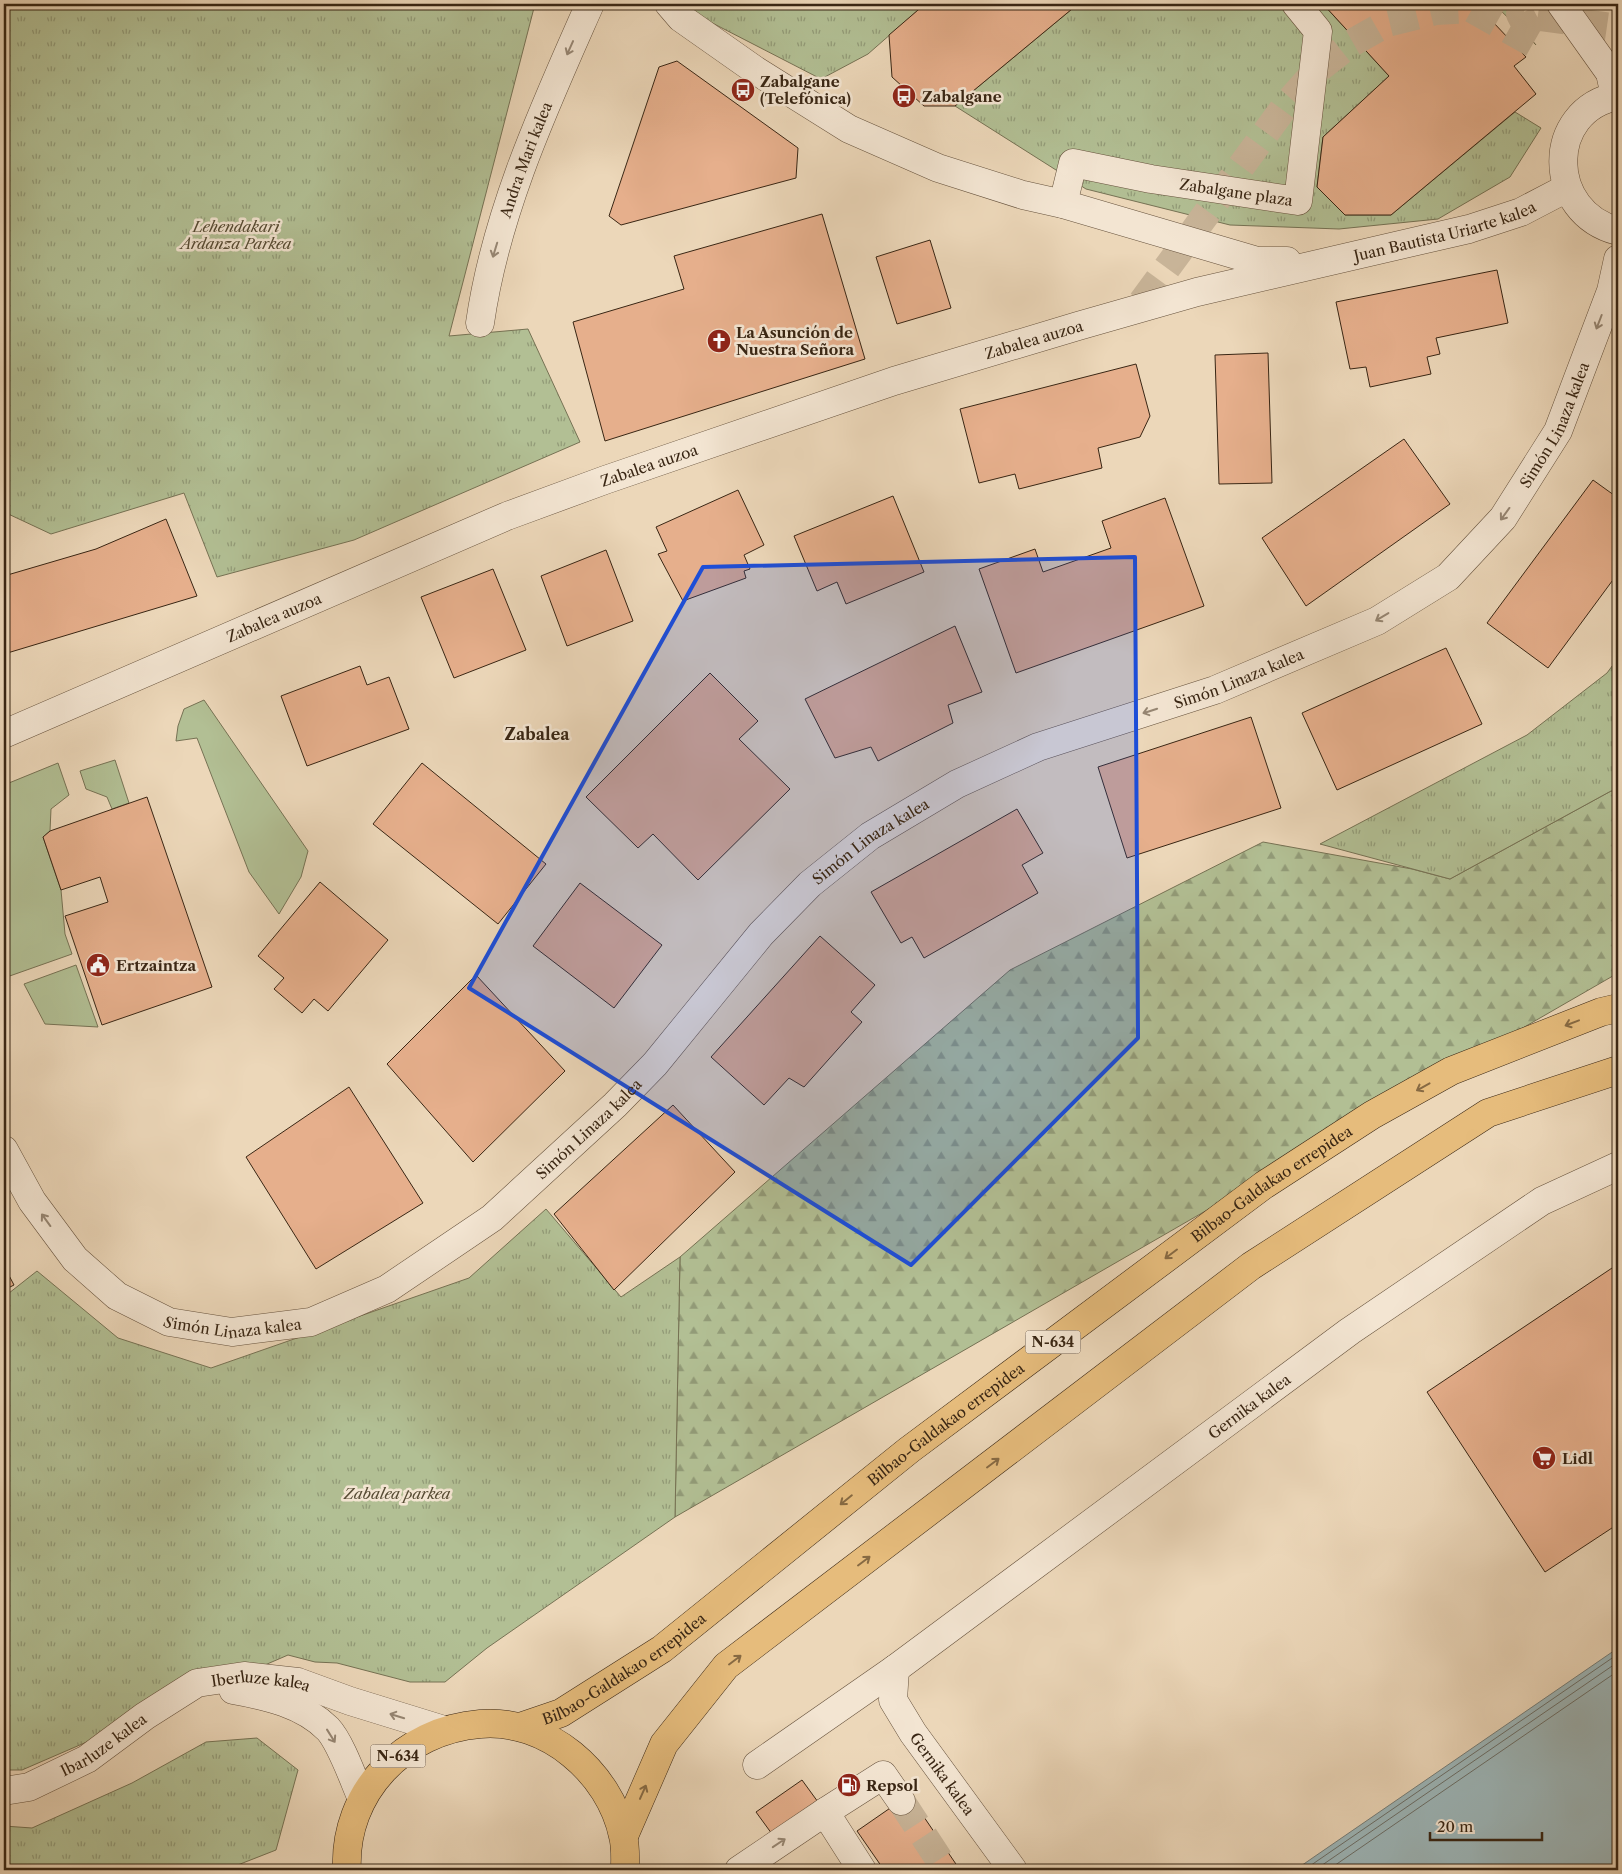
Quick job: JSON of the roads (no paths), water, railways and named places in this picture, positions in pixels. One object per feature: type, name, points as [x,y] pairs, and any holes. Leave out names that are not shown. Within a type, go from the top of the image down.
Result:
[{"type":"highway","name":"Bilbao-Galdakao errepidea","points":[[520,1727],[561,1713],[662,1649],[908,1450],[1264,1185],[1372,1115],[1451,1071],[1602,1012],[1618,1008]]},
{"type":"highway","name":"Bilbao-Galdakao errepidea","points":[[624,1836],[664,1744],[726,1666],[1251,1266],[1488,1113],[1618,1070]]},
{"type":"highway","name":"Bilbao-Galdakao errepidea","points":[[345,1870],[349,1833],[362,1799],[382,1770],[409,1747],[444,1730],[482,1723],[520,1727],[556,1743],[588,1767],[610,1799],[624,1836],[625,1870]]},
{"type":"street","name":"Andra Mari kalea","points":[[480,323],[492,260],[504,220],[547,101],[590,4]]},
{"type":"street","points":[[669,4],[681,18],[849,129],[938,168],[1023,195],[1063,204],[1257,261],[1318,262]]},
{"type":"street","name":"Zabalgane plaza","points":[[1063,204],[1073,163],[1151,179],[1298,201],[1318,31],[1296,4]]},
{"type":"street","points":[[1561,4],[1610,73],[1617,96],[1594,106],[1576,121],[1565,142],[1562,165],[1567,188],[1576,205],[1590,218],[1606,228],[1618,231]]},
{"type":"street","name":"Juan Bautista Uriarte kalea","points":[[1318,262],[1469,229],[1521,212],[1567,188]]},
{"type":"street","name":"Simón Linaza kalea","points":[[4,1150],[32,1200],[75,1259],[117,1296],[169,1322],[232,1332],[311,1322],[387,1289],[492,1218],[615,1105],[655,1064],[761,934],[810,884],[870,836],[957,784],[1038,748],[1215,690],[1377,621],[1448,576],[1503,518],[1558,432],[1610,291],[1618,259]]},
{"type":"street","name":"Zabalea auzoa","points":[[4,734],[506,516],[605,480],[913,376],[1197,292],[1318,262]]},
{"type":"street","name":"Gernika kalea","points":[[757,1765],[895,1669],[1350,1331],[1542,1201],[1618,1166]]},
{"type":"street","name":"Gernika kalea","points":[[895,1669],[893,1700],[913,1733],[1012,1870]]},
{"type":"street","name":"Iberluze kalea","points":[[197,1683],[244,1676],[298,1682],[350,1701],[444,1730]]},
{"type":"street","name":"Iberluze kalea","points":[[197,1683],[243,1691],[295,1705],[329,1730],[348,1765],[362,1799]]},
{"type":"street","name":"Ibarluze kalea","points":[[4,1791],[29,1787],[87,1759],[145,1716],[197,1683]]},
{"type":"street","points":[[739,1870],[883,1775],[900,1801]]},
{"type":"street","points":[[825,1812],[862,1870]]},
{"type":"water","points":[[1618,1648],[1618,1870],[1295,1870]]},
{"type":"tunnel","points":[[1142,302],[1286,105],[1317,70],[1350,44],[1387,23],[1436,11],[1472,9],[1536,45],[1520,14],[1618,28]]},
{"type":"tunnel","points":[[901,1801],[946,1870]]},
{"type":"place","name":"Zabalgane (Telefónica)","points":[[743,90]]},
{"type":"place","name":"Zabalgane","points":[[904,96]]},
{"type":"place","name":"La Asunción de Nuestra Señora","points":[[719,341]]},
{"type":"place","name":"Ertzaintza","points":[[98,965]]},
{"type":"place","name":"Lidl","points":[[1544,1458]]},
{"type":"place","name":"Repsol","points":[[849,1785]]},
{"type":"district","name":"Zabalea","points":[[537,734]]},
{"type":"park label","name":"Lehendakari Ardanza Parkea","points":[[236,234]]},
{"type":"park label","name":"Zabalea parkea","points":[[397,1493]]}]
